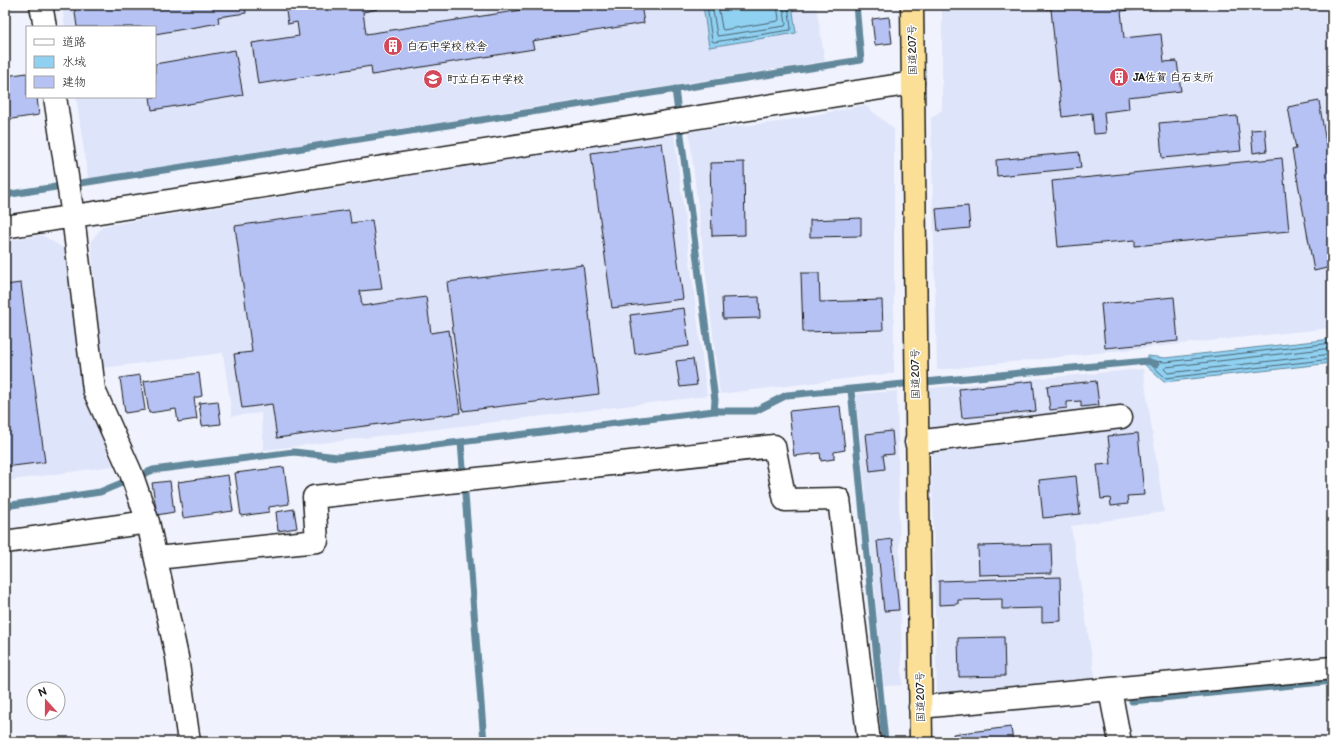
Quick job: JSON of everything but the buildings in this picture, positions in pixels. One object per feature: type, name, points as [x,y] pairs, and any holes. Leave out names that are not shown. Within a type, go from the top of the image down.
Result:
[{"type":"highway","name":"国道207号","points":[[912,5],[916,442],[921,742]]},
{"type":"street","points":[[42,5],[45,26]]},
{"type":"street","points":[[5,227],[913,83]]},
{"type":"street","points":[[55,98],[73,216],[94,390],[133,479],[148,522],[157,558],[177,657],[189,742]]},
{"type":"street","points":[[916,442],[1121,417]]},
{"type":"street","points":[[157,558],[317,541],[314,497],[774,446],[785,500],[839,499],[869,742]]},
{"type":"street","points":[[5,542],[148,522]]},
{"type":"street","points":[[920,708],[1332,668]]},
{"type":"street","points":[[1110,690],[1120,742]]},
{"type":"shaded area","name":"町立白石中学校","points":[[62,5],[816,5],[825,61],[88,178],[76,98],[156,98],[156,26],[65,26]]},
{"type":"shaded area","points":[[942,5],[1332,5],[1332,328],[937,370],[931,118],[942,110]]},
{"type":"shaded area","points":[[865,105],[894,129],[894,373],[720,394],[689,131],[779,122]]},
{"type":"shaded area","points":[[674,133],[707,396],[264,450],[261,413],[232,416],[223,353],[102,368],[91,241],[103,226]]},
{"type":"shaded area","points":[[42,235],[65,249],[84,391],[113,466],[5,481],[5,241]]},
{"type":"shaded area","points":[[1143,369],[1164,512],[1071,526],[1097,689],[937,699],[930,388]]},
{"type":"shaded area","points":[[897,391],[902,685],[884,686],[856,394]]},
{"type":"water","points":[[703,5],[792,5],[796,33],[709,47]]},
{"type":"water","points":[[1332,339],[1332,363],[1164,382],[1144,364],[1147,361],[1147,356],[1165,358]]},
{"type":"waterway","points":[[5,195],[861,60],[856,5]]},
{"type":"waterway","points":[[5,506],[100,492],[153,470],[294,452],[338,457],[714,411],[715,400],[675,89]]},
{"type":"waterway","points":[[714,411],[755,411],[787,395],[1147,361],[1156,364]]},
{"type":"waterway","points":[[851,390],[885,742]]},
{"type":"waterway","points":[[461,442],[484,742]]},
{"type":"waterway","points":[[1132,701],[1332,681]]},
{"type":"place","name":"白石中学校 校舎","points":[[393,46]]},
{"type":"place","name":"JA佐賀 白石支所","points":[[1119,77]]},
{"type":"place","name":"町立白石中学校","points":[[433,79]]}]
